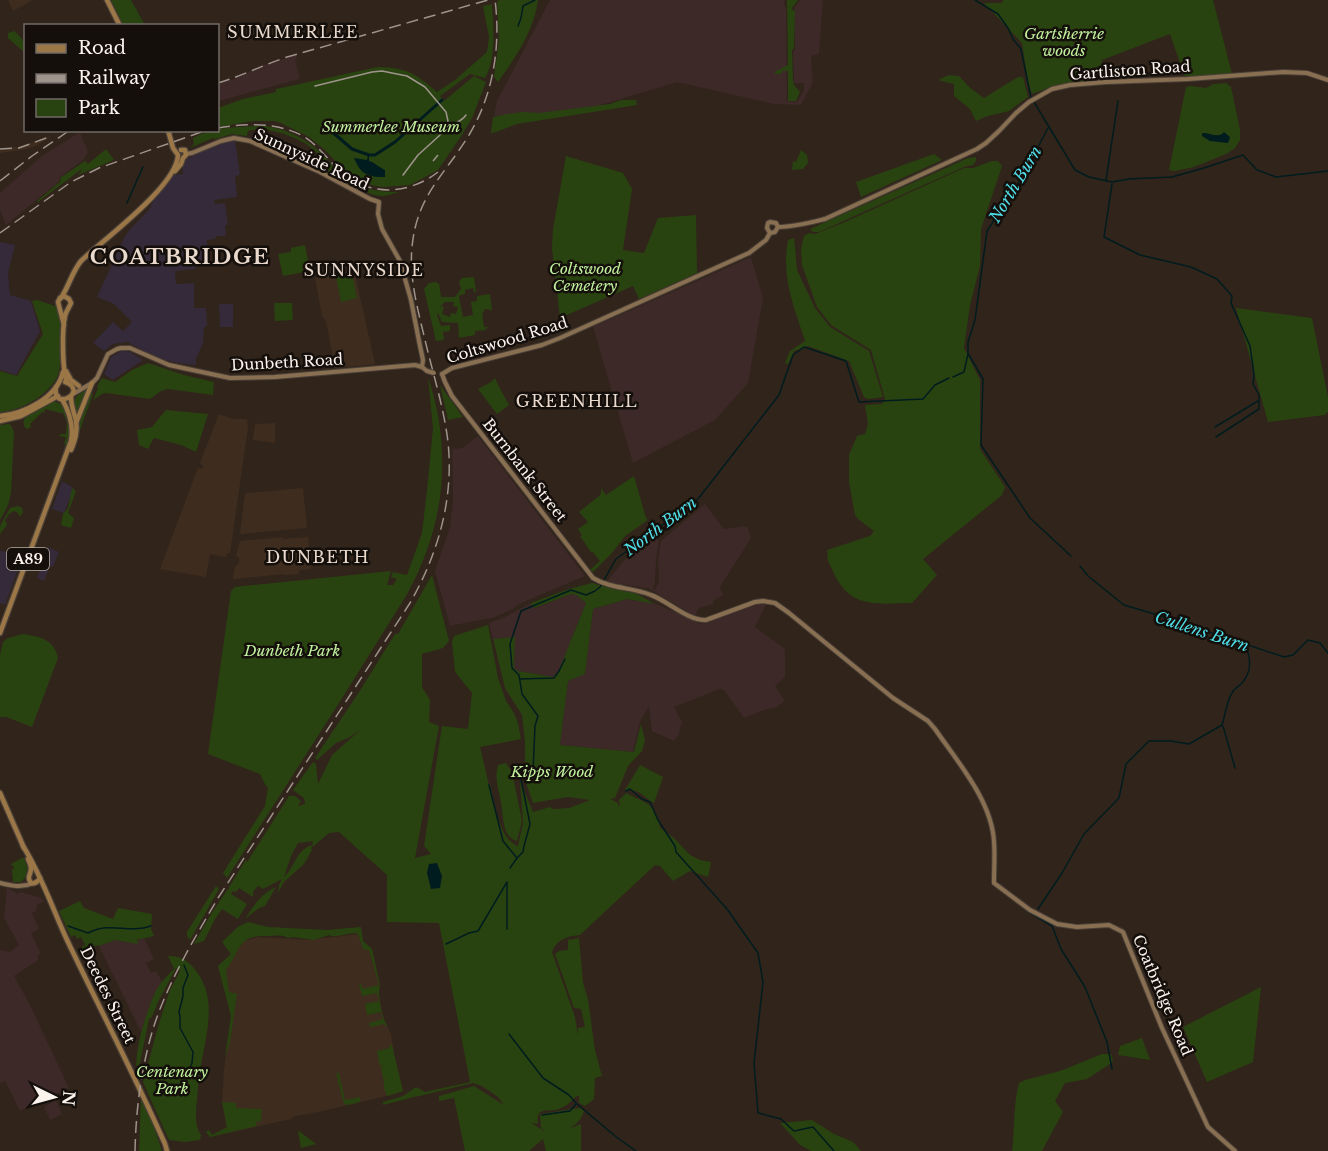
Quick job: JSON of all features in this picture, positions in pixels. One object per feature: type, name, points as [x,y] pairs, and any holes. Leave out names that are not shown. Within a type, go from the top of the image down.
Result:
[{"type":"main road","points":[[107,0],[119,24]]},
{"type":"main road","name":"Gartliston Road","points":[[778,227],[799,226],[858,205],[977,149],[1029,102],[1052,89],[1106,82],[1283,72],[1307,73],[1328,80]]},
{"type":"main road","points":[[168,132],[181,154]]},
{"type":"main road","name":"Sunnyside Road","points":[[181,154],[192,153],[234,138],[250,141],[320,172],[370,200],[379,202],[378,214],[382,229],[398,255],[403,270],[423,360],[422,367]]},
{"type":"main road","name":"A89","points":[[64,325],[58,302],[75,268],[141,209],[180,166],[181,154]]},
{"type":"main road","name":"Coltswood Road","points":[[442,374],[452,368],[542,345],[577,331],[749,253],[766,240],[770,233],[775,232],[778,227],[776,223],[768,223],[767,228],[770,233]]},
{"type":"main road","name":"A89","points":[[56,485],[76,433],[76,423],[71,406],[73,389],[65,377],[64,364],[64,325],[71,303],[70,281]]},
{"type":"main road","points":[[61,298],[69,298]]},
{"type":"main road","points":[[59,307],[68,309]]},
{"type":"main road","name":"Dunbeth Road","points":[[91,384],[97,378],[108,354],[121,348],[130,348],[169,365],[230,378],[274,377],[415,365],[422,367]]},
{"type":"main road","points":[[64,364],[71,381],[79,386]]},
{"type":"main road","name":"A89","points":[[0,633],[56,485],[72,434],[72,421],[67,408],[56,392],[64,364]]},
{"type":"main road","points":[[422,367],[427,371],[442,374]]},
{"type":"main road","name":"Burnbank Street","points":[[442,374],[453,396],[593,578],[602,583],[652,595],[701,620],[760,601]]},
{"type":"main road","points":[[0,416],[17,413],[32,406],[62,382],[79,386],[91,384]]},
{"type":"main road","points":[[0,421],[21,416],[60,398],[67,399],[91,384]]},
{"type":"main road","points":[[76,423],[91,384]]},
{"type":"main road","name":"Coatbridge Road","points":[[760,601],[780,606],[893,698],[928,721],[935,729],[983,802],[994,840],[994,883],[1030,910],[1057,924],[1077,927],[1109,925],[1123,932],[1159,1020],[1208,1127],[1235,1151]]},
{"type":"main road","points":[[0,793],[37,879]]},
{"type":"main road","points":[[23,846],[30,863],[30,876]]},
{"type":"main road","points":[[20,886],[34,872],[37,879]]},
{"type":"main road","points":[[30,876],[37,879]]},
{"type":"main road","points":[[0,883],[28,886],[37,879]]},
{"type":"main road","name":"Deedes Street","points":[[37,879],[47,894],[168,1151]]},
{"type":"shaded area","points":[[8,0],[33,0],[13,11]]},
{"type":"shaded area","points":[[550,0],[785,0],[787,101],[797,102],[804,90],[804,83],[794,83],[795,7],[800,0],[823,0],[819,54],[811,56],[813,82],[801,105],[774,104],[677,82],[587,109],[494,116],[497,101]]},
{"type":"shaded area","points":[[296,55],[295,60],[300,79],[219,101],[219,84],[264,65]]},
{"type":"shaded area","points":[[80,132],[88,152],[84,159],[6,225],[0,210],[0,193],[42,156]]},
{"type":"shaded area","points":[[52,136],[27,149],[0,153],[0,148],[17,147]]},
{"type":"shaded area","points":[[235,141],[240,175],[235,176],[237,197],[214,200],[215,204],[225,203],[228,225],[225,225],[226,236],[216,236],[215,239],[207,240],[208,260],[197,260],[195,269],[175,271],[176,284],[194,283],[194,308],[206,308],[207,326],[204,327],[203,343],[196,359],[196,365],[154,357],[128,342],[113,344],[104,351],[93,343],[113,322],[123,331],[132,322],[114,304],[97,297],[125,236],[148,211],[173,175],[183,174],[182,162],[205,149],[224,142]]},
{"type":"shaded area","points":[[0,242],[15,245],[8,273],[10,295],[31,301],[40,331],[16,375],[0,370]]},
{"type":"shaded area","points":[[751,257],[763,298],[748,383],[715,420],[633,463],[593,327]]},
{"type":"shaded area","points":[[354,270],[375,364],[335,368],[315,278]]},
{"type":"shaded area","points":[[219,304],[233,304],[233,327],[220,327]]},
{"type":"shaded area","points":[[123,350],[143,360],[113,380],[104,374],[111,357]]},
{"type":"shaded area","points":[[219,414],[232,419],[247,419],[248,427],[230,553],[227,553],[226,557],[210,554],[206,577],[160,569],[198,468],[202,469],[204,466],[200,463]]},
{"type":"shaded area","points":[[275,423],[275,443],[253,440],[255,424]]},
{"type":"shaded area","points":[[478,436],[585,576],[519,604],[495,617],[450,626],[435,571],[450,527],[453,500],[452,449],[462,448]]},
{"type":"shaded area","points":[[62,481],[74,488],[64,513],[52,509]]},
{"type":"shaded area","points":[[303,488],[307,528],[240,533],[245,494]]},
{"type":"shaded area","points":[[705,504],[724,529],[747,526],[751,538],[720,587],[723,595],[713,601],[714,604],[699,608],[695,616],[648,588],[607,581],[632,551],[653,535],[659,541],[653,588],[655,590],[659,581],[658,560],[661,541]]},
{"type":"shaded area","points":[[283,537],[283,539],[308,537],[311,569],[299,570],[299,574],[233,578],[235,567],[239,563],[239,557],[236,556],[240,541]]},
{"type":"shaded area","points":[[48,547],[59,552],[44,581],[37,578]]},
{"type":"shaded area","points":[[0,550],[22,558],[5,605],[0,603]]},
{"type":"shaded area","points":[[571,594],[586,603],[559,671],[553,677],[514,669],[515,638],[493,639],[489,623],[531,603],[535,608]]},
{"type":"shaded area","points":[[627,599],[656,604],[700,624],[761,603],[766,604],[755,627],[785,649],[785,677],[775,686],[785,701],[775,708],[744,718],[724,690],[720,689],[674,707],[682,722],[674,741],[652,731],[649,706],[640,722],[633,752],[560,745],[568,681],[585,673],[593,609]]},
{"type":"shaded area","points":[[7,887],[18,894],[21,892],[41,898],[44,902],[38,904],[36,911],[32,913],[39,929],[31,933],[41,954],[38,955],[38,960],[14,976],[69,1088],[20,1111],[5,1081],[0,1083],[0,950],[10,952],[19,945],[4,918]]},
{"type":"shaded area","points":[[359,934],[363,948],[372,949],[380,985],[378,990],[384,1020],[391,1034],[403,1091],[228,1133],[222,1102],[232,1009],[225,971],[234,955],[244,941],[258,937],[307,940]]},
{"type":"shaded area","points":[[144,938],[154,959],[146,963],[151,973],[156,971],[162,981],[152,1000],[141,1032],[99,946],[115,940],[136,941]]},
{"type":"shaded area","points":[[56,1100],[62,1114],[50,1120],[44,1107]]},
{"type":"green space","points":[[111,0],[131,0],[144,24],[123,24]]},
{"type":"green space","points":[[538,0],[528,33],[498,82],[494,77],[499,40],[497,1]]},
{"type":"green space","points":[[787,0],[798,0],[791,9],[795,11],[794,48],[792,50],[793,80],[800,92],[796,101],[788,101],[788,71],[774,74],[788,65]]},
{"type":"green space","name":"Gartsherrie woods","points":[[1003,0],[1213,0],[1232,74],[1185,77],[1170,34],[1102,60],[1098,80],[1054,86],[1032,94],[1022,43],[984,3],[1002,3]]},
{"type":"green space","name":"Summerlee Museum","points":[[492,4],[493,52],[489,70],[485,78],[470,74],[440,96],[444,101],[474,76],[486,82],[472,118],[438,170],[410,185],[383,187],[366,184],[345,172],[326,151],[309,137],[281,123],[253,121],[219,127],[219,108],[243,99],[276,92],[276,89],[378,67],[404,70],[423,80],[437,92],[455,80],[487,52],[489,37],[483,6]]},
{"type":"green space","points":[[14,31],[19,36],[24,44],[24,52],[8,38],[8,33]]},
{"type":"green space","points":[[949,75],[959,76],[984,98],[1018,77],[1023,77],[1028,97],[1009,111],[976,121],[970,109],[954,96],[954,84],[938,80]]},
{"type":"green space","points":[[1226,83],[1231,87],[1240,130],[1240,140],[1235,148],[1194,167],[1169,170],[1186,87],[1206,88],[1213,84]]},
{"type":"green space","points":[[621,100],[636,100],[637,105],[517,124],[491,133],[493,117],[610,104]]},
{"type":"green space","points":[[266,126],[280,129],[308,142],[344,177],[359,186],[400,192],[377,196],[345,183],[327,172],[318,154],[310,147],[274,131],[248,131],[247,136],[232,134],[213,138],[190,148],[194,144],[193,138],[207,132],[219,132],[219,130]]},
{"type":"green space","points":[[106,149],[114,160],[78,175],[83,168],[37,201],[61,181],[60,178],[85,161],[88,164]]},
{"type":"green space","points":[[801,150],[807,155],[808,163],[803,169],[792,170],[793,161],[796,162]]},
{"type":"green space","points":[[934,154],[942,160],[861,197],[856,182]]},
{"type":"green space","name":"Coltswood Cemetery","points":[[566,156],[623,173],[632,189],[623,250],[644,253],[658,218],[696,215],[697,273],[639,299],[633,286],[560,318],[552,248],[553,229]]},
{"type":"green space","points":[[976,157],[973,165],[819,232],[813,232],[810,229],[968,158]]},
{"type":"green space","points":[[998,161],[1002,166],[981,229],[980,266],[970,305],[964,348],[980,380],[980,449],[1005,487],[1002,495],[923,559],[937,575],[912,603],[882,604],[863,601],[855,598],[840,584],[827,558],[827,550],[870,536],[874,531],[855,515],[849,482],[849,455],[857,436],[865,434],[868,424],[865,405],[882,404],[885,399],[871,350],[831,325],[817,307],[802,265],[801,249],[804,236],[845,222],[964,168],[973,168]]},
{"type":"green space","points":[[794,238],[797,270],[815,308],[830,327],[869,351],[883,397],[868,399],[864,397],[849,361],[808,346],[794,351],[788,364],[785,363],[790,351],[805,341],[787,279],[788,240]]},
{"type":"green space","points":[[305,245],[310,271],[283,276],[278,254],[291,252],[291,248]]},
{"type":"green space","points":[[352,273],[357,298],[341,302],[336,277]]},
{"type":"green space","points":[[474,277],[476,292],[473,288],[465,290],[465,294],[460,295],[463,317],[473,315],[471,302],[477,301],[477,296],[490,294],[492,310],[484,309],[482,313],[484,327],[488,327],[485,330],[475,331],[475,335],[459,338],[458,323],[442,322],[438,313],[441,326],[450,325],[450,331],[443,332],[444,340],[436,341],[424,289],[429,283],[436,282],[439,284],[441,297],[455,297],[461,289],[459,282],[462,278]],"holes":[[[445,302],[454,302],[453,306],[458,307],[456,314],[451,313],[450,317],[442,314],[444,306],[440,307]]]},
{"type":"green space","points":[[37,300],[55,306],[58,315],[59,371],[51,386],[36,399],[17,409],[0,412],[0,371],[17,376],[43,334],[32,301]]},
{"type":"green space","points":[[274,303],[292,303],[293,320],[275,321]]},
{"type":"green space","points":[[1236,308],[1312,318],[1328,397],[1328,412],[1325,415],[1268,422]]},
{"type":"green space","points":[[148,363],[214,382],[213,395],[168,389],[150,399],[106,393],[93,400],[102,378],[115,382],[132,370]]},
{"type":"green space","name":"Dunbeth Park","points":[[428,377],[441,433],[441,489],[437,516],[419,570],[406,596],[227,878],[223,873],[265,806],[268,787],[260,774],[208,754],[231,591],[235,587],[391,571],[387,585],[393,585],[397,579],[391,577],[393,572],[407,575],[422,533],[427,490],[433,428]]},
{"type":"green space","points":[[495,378],[509,405],[497,414],[478,389]]},
{"type":"green space","points":[[440,385],[463,417],[448,420]]},
{"type":"green space","points":[[88,389],[77,417],[74,407],[76,397]]},
{"type":"green space","points":[[90,393],[93,394],[79,433],[77,433],[78,423]]},
{"type":"green space","points":[[54,401],[61,404],[68,419],[69,435],[66,446],[64,443],[66,437],[59,436],[66,434],[67,422],[63,413],[45,409],[44,413],[42,412],[30,424],[30,428],[27,429],[24,424],[26,416]]},
{"type":"green space","points":[[166,410],[208,414],[196,452],[181,445],[154,438],[148,449],[139,445],[137,430],[152,427]]},
{"type":"green space","points":[[8,424],[14,432],[11,493],[0,520],[0,425]]},
{"type":"green space","points":[[634,476],[648,520],[625,536],[593,572],[590,570],[600,561],[580,536],[582,535],[578,529],[588,522],[579,512],[601,494],[601,488],[606,495]]},
{"type":"green space","points":[[72,488],[76,491],[68,513],[74,518],[71,528],[61,525],[63,514],[68,508]]},
{"type":"green space","points":[[18,506],[23,512],[20,517],[14,511],[9,514],[5,520],[7,525],[0,534],[0,526],[10,508]]},
{"type":"green space","name":"Kipps Wood","points":[[432,575],[449,641],[443,648],[422,654],[422,687],[430,700],[429,722],[439,726],[415,858],[431,854],[424,846],[442,726],[468,729],[472,693],[455,672],[452,642],[454,636],[488,625],[498,678],[506,701],[518,723],[521,739],[480,747],[502,828],[511,842],[518,846],[523,823],[520,781],[533,812],[550,807],[553,809],[569,808],[590,800],[568,797],[533,803],[525,780],[522,715],[505,688],[493,639],[515,637],[514,668],[518,671],[553,677],[559,670],[586,603],[571,594],[534,608],[531,603],[592,583],[635,593],[655,604],[627,599],[593,609],[585,674],[568,681],[560,745],[634,752],[641,724],[645,740],[642,751],[628,766],[615,798],[610,799],[618,803],[618,806],[620,805],[619,800],[626,793],[645,802],[656,814],[660,828],[674,838],[690,855],[711,862],[708,877],[690,871],[673,881],[660,866],[655,865],[580,935],[563,939],[552,952],[575,1017],[578,1036],[578,1028],[585,1027],[581,1009],[574,1008],[555,954],[568,950],[568,940],[579,938],[583,983],[602,1076],[595,1078],[594,1099],[585,1106],[579,1103],[579,1096],[577,1096],[557,1110],[541,1112],[539,1114],[538,1118],[538,1124],[531,1123],[546,1132],[541,1128],[540,1114],[580,1108],[584,1111],[582,1117],[569,1129],[581,1124],[581,1151],[546,1151],[543,1139],[529,1151],[465,1151],[454,1098],[439,1101],[439,1096],[474,1086],[504,1105],[498,1097],[473,1083],[415,1097],[414,1094],[414,1097],[383,1105],[383,1102],[403,1096],[416,1087],[425,1092],[470,1082],[439,923],[387,922],[387,875],[339,832],[329,833],[311,848],[304,864],[284,882],[278,893],[282,879],[263,889],[258,886],[253,892],[253,897],[239,888],[236,892],[233,891],[231,894],[247,904],[238,919],[222,909],[204,941],[194,944],[211,914],[246,860],[248,862],[289,796],[295,796],[301,801],[298,806],[305,804],[304,798],[293,790],[313,762],[316,764],[318,784],[332,755],[360,730],[336,743],[317,760],[315,758],[395,634],[398,634]],"holes":[[[313,841],[312,847],[311,845],[306,848],[298,856],[284,877],[298,843]]]},
{"type":"green space","points":[[23,634],[50,643],[58,658],[32,727],[0,717],[0,655],[3,642],[8,638]]},
{"type":"green space","points":[[506,763],[512,772],[522,821],[517,841],[508,835],[504,825],[497,784],[498,765]]},
{"type":"green space","points":[[640,765],[663,777],[654,803],[639,792],[625,790]]},
{"type":"green space","points":[[24,858],[27,874],[21,882],[13,882],[12,869],[14,866],[11,864]]},
{"type":"green space","points":[[216,886],[219,889],[190,940],[187,932]]},
{"type":"green space","points":[[276,887],[265,906],[245,919],[262,897]]},
{"type":"green space","points":[[80,901],[84,908],[113,919],[118,908],[152,914],[151,929],[154,936],[137,940],[138,944],[115,940],[91,947],[92,950],[81,957],[77,950],[85,945],[81,937],[77,939],[75,935],[71,937],[59,911]]},
{"type":"green space","points":[[248,922],[268,927],[327,930],[361,927],[363,941],[372,949],[380,985],[380,1005],[387,1026],[384,1024],[370,1027],[369,1023],[383,1019],[381,1012],[367,1015],[365,1004],[379,1001],[377,993],[362,996],[359,984],[363,989],[379,985],[369,950],[363,949],[358,934],[329,935],[314,940],[258,936],[241,945],[226,970],[229,992],[237,994],[230,1042],[225,1057],[231,1016],[218,966],[231,954],[222,942],[239,926]]},
{"type":"green space","name":"Centenary Park","points":[[168,956],[182,958],[192,966],[200,976],[208,997],[207,1031],[196,1109],[196,1122],[201,1135],[200,1140],[185,1142],[169,1140],[143,1082],[170,990],[180,971],[176,968],[149,1019],[138,1073],[136,1065],[142,1030],[150,1005],[158,987],[174,969]]},
{"type":"green space","points":[[1261,987],[1253,1062],[1207,1082],[1183,1027]]},
{"type":"green space","points":[[1142,1038],[1150,1060],[1118,1055],[1120,1046]]},
{"type":"green space","points":[[389,1045],[392,1045],[403,1091],[388,1096],[383,1079],[388,1078],[383,1078],[381,1067],[386,1065],[380,1066],[377,1051],[390,1048]]},
{"type":"green space","points":[[1102,1054],[1111,1054],[1113,1062],[1087,1079],[1065,1083],[1055,1101],[1063,1112],[1042,1151],[1012,1151],[1019,1083],[1060,1071]]},
{"type":"green space","points":[[336,1073],[339,1073],[345,1100],[360,1097],[360,1102],[344,1104]]},
{"type":"green space","points":[[141,1097],[153,1124],[162,1151],[139,1151]]},
{"type":"green space","points":[[222,1102],[236,1103],[236,1108],[262,1109],[261,1122],[256,1122],[257,1126],[210,1137],[206,1132],[209,1130],[212,1135],[227,1127]]},
{"type":"green space","points":[[812,1120],[834,1134],[853,1142],[861,1151],[811,1151],[800,1145],[780,1123]]},
{"type":"green space","points":[[299,1131],[316,1144],[301,1148]]},
{"type":"water","points":[[1224,132],[1230,137],[1228,143],[1210,141],[1202,136],[1202,133],[1217,135]]},
{"type":"water","points":[[368,155],[369,161],[385,170],[385,177],[366,174],[359,168],[354,158],[367,160]]},
{"type":"water","points":[[437,863],[442,876],[440,888],[431,889],[427,873],[429,864]]},
{"type":"waterway","points":[[518,26],[523,6],[535,0]]},
{"type":"waterway","points":[[975,0],[998,14],[1021,49],[1031,98]]},
{"type":"waterway","points":[[323,124],[352,149],[375,155],[395,142],[442,100]]},
{"type":"waterway","points":[[1106,180],[1118,101]]},
{"type":"waterway","points":[[1034,102],[1075,170],[1089,177],[1112,182],[1172,177],[1243,155],[1257,170],[1276,177],[1328,171]]},
{"type":"waterway","name":"North Burn","points":[[953,377],[964,372],[968,342],[975,320],[987,231],[1021,179],[1048,128]]},
{"type":"waterway","points":[[127,203],[143,167]]},
{"type":"waterway","points":[[1112,184],[1104,237],[1140,255],[1191,267],[1217,279],[1232,296],[1231,303],[1250,346],[1253,384],[1259,395],[1259,409],[1216,437]]},
{"type":"waterway","name":"North Burn","points":[[510,868],[523,852],[530,824],[521,779],[533,772],[535,726],[538,716],[522,694],[519,675],[512,668],[510,644],[521,611],[571,590],[586,595],[595,591],[600,587],[616,559],[698,499],[779,395],[793,355],[804,347],[846,361],[859,402],[923,399],[935,385],[949,378]]},
{"type":"waterway","name":"Cullens Burn","points":[[969,355],[983,379],[981,445],[1030,518],[1071,556]]},
{"type":"waterway","points":[[1215,427],[1258,401]]},
{"type":"waterway","name":"Cullens Burn","points":[[1080,566],[1088,576],[1124,605],[1284,657],[1293,655],[1308,640],[1320,643],[1328,653]]},
{"type":"waterway","points":[[1038,909],[1084,834],[1119,798],[1126,764],[1149,741],[1189,744],[1222,725],[1230,696],[1248,674],[1250,664],[1243,644]]},
{"type":"waterway","points":[[520,679],[554,678],[565,659]]},
{"type":"waterway","points":[[1223,726],[1235,768]]},
{"type":"waterway","points":[[489,785],[503,841],[517,858]]},
{"type":"waterway","points":[[626,791],[630,789],[642,799],[650,802],[658,820],[675,846],[676,852],[727,909],[758,953],[763,982],[754,1063],[758,1113],[781,1119],[794,1131],[813,1127],[834,1151]]},
{"type":"waterway","name":"North Burn","points":[[446,944],[478,931],[507,882]]},
{"type":"waterway","points":[[507,883],[507,929]]},
{"type":"waterway","points":[[1027,911],[1052,926],[1061,949],[1085,987],[1107,1042],[1112,1069]]},
{"type":"waterway","points":[[68,926],[88,933],[104,928],[134,929],[151,926]]},
{"type":"waterway","points":[[184,965],[188,975],[179,1012],[180,1028],[193,1052],[188,1073]]},
{"type":"waterway","points":[[509,1034],[543,1078],[569,1095],[615,1136],[636,1151]]},
{"type":"waterway","points":[[542,1115],[570,1111],[576,1104]]},
{"type":"tram line","points":[[315,86],[382,71],[407,76],[425,87],[446,112],[448,121],[439,136],[418,155],[403,175]]},
{"type":"tram line","points":[[442,131],[466,115]]},
{"type":"railway","points":[[219,83],[287,57],[488,0]]},
{"type":"railway","points":[[135,1151],[138,1104],[145,1059],[153,1029],[173,979],[218,898],[410,603],[436,546],[449,484],[448,442],[415,294],[412,247],[415,229],[426,200],[469,135],[484,104],[496,53],[495,0]]},
{"type":"railway","points":[[219,128],[261,125],[293,131],[313,144],[351,179],[376,189],[401,189],[426,180],[438,172]]},
{"type":"railway","points":[[0,181],[67,132]]},
{"type":"railway","points":[[0,233],[71,182],[99,168],[201,132]]},
{"type":"railway","points":[[0,149],[19,148],[49,137]]},
{"type":"railway","points":[[433,161],[438,155]]},
{"type":"district","name":"SUMMERLEE","points":[[293,32]]},
{"type":"district","name":"COATBRIDGE","points":[[180,257]]},
{"type":"district","name":"SUNNYSIDE","points":[[364,270]]},
{"type":"district","name":"GREENHILL","points":[[577,401]]},
{"type":"district","name":"DUNBETH","points":[[318,557]]}]
